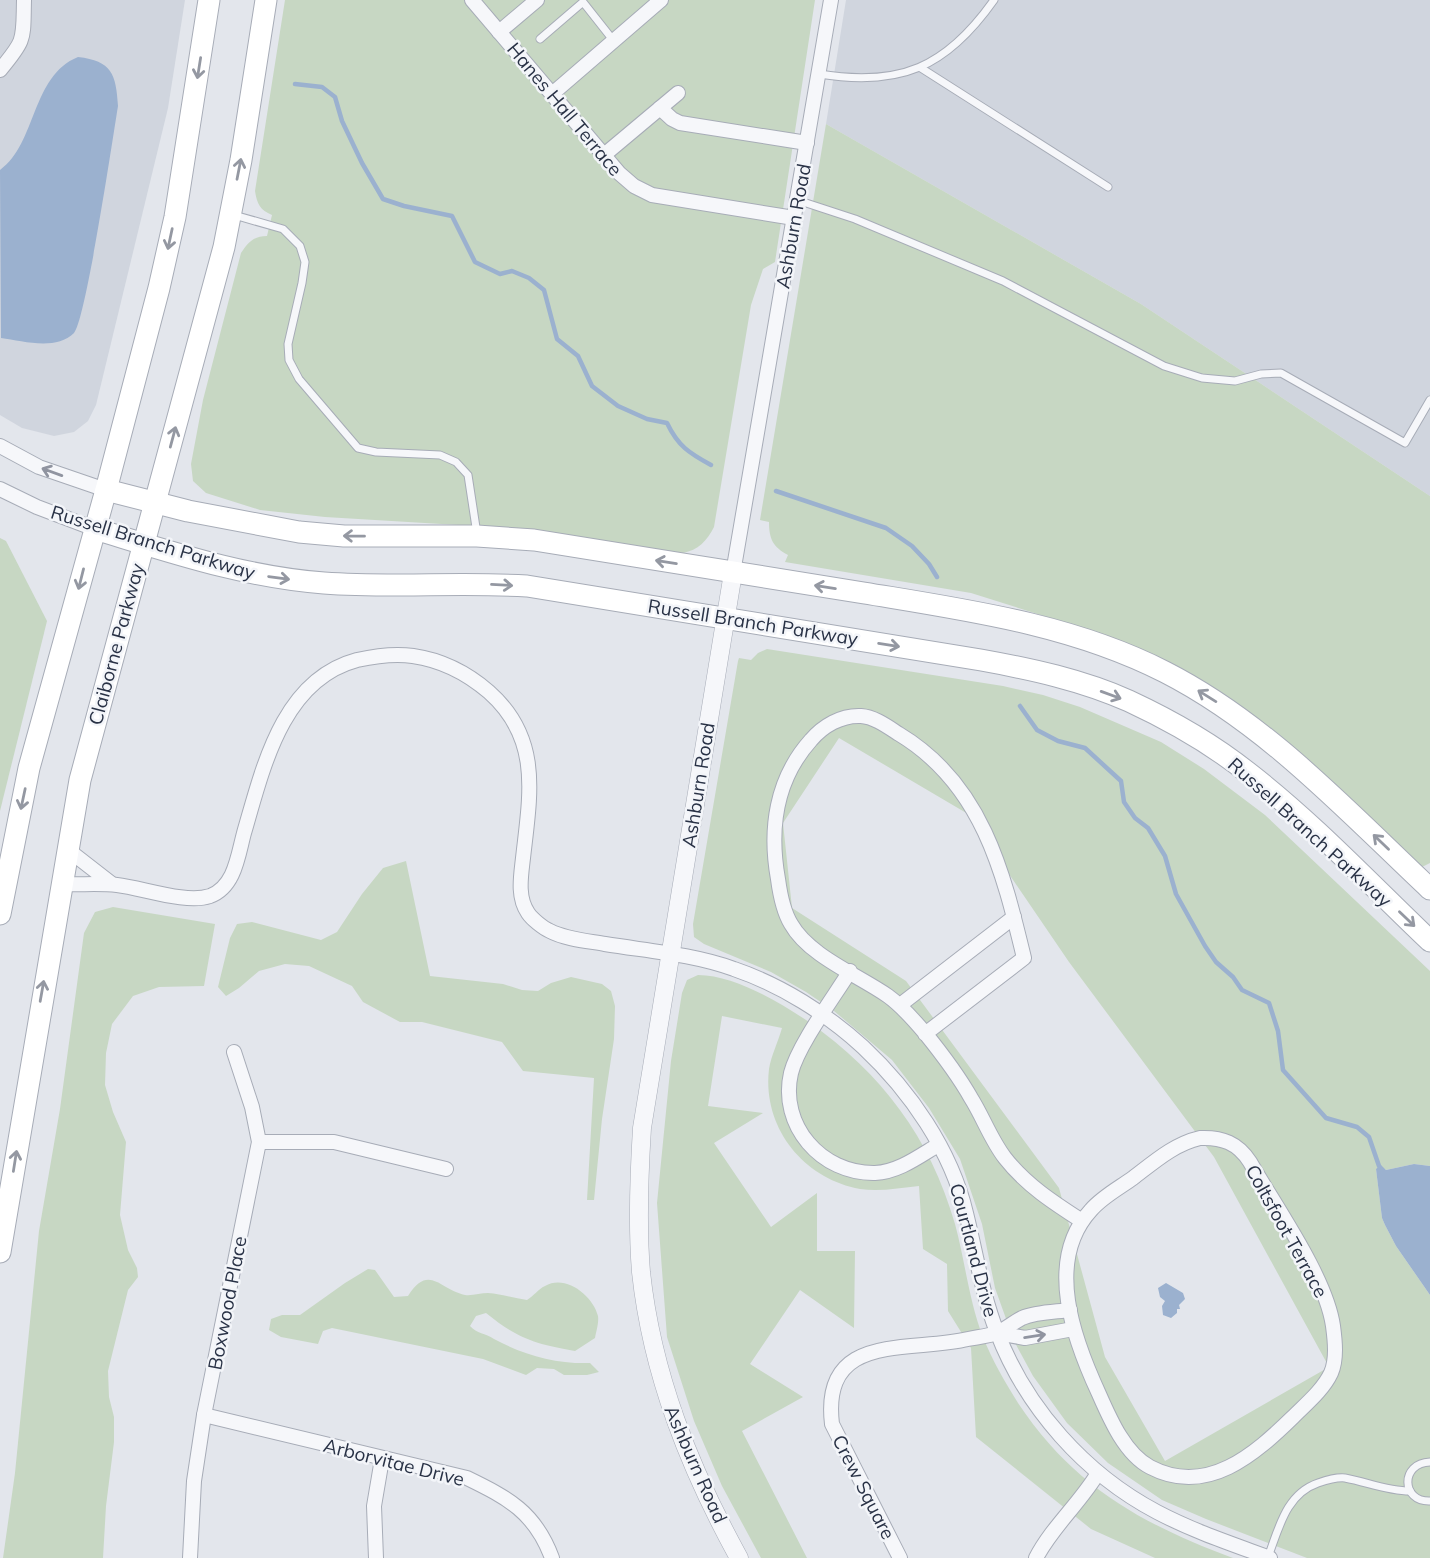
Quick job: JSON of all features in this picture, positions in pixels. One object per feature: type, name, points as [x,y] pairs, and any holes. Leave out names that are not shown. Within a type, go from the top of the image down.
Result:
[{"type":"main road","points":[[0,914],[29,768],[159,288],[175,217],[209,0]]},
{"type":"main road","name":"Claiborne Parkway","points":[[0,1252],[60,884],[80,780],[224,247],[266,0]]},
{"type":"main road","name":"Russell Branch Parkway","points":[[106,490],[254,525],[299,532],[344,536],[477,536],[534,540],[1013,619],[1106,646],[1164,671],[1208,696],[1252,726],[1291,758],[1430,889]]},
{"type":"main road","name":"Russell Branch Parkway","points":[[95,529],[225,568],[273,577],[325,583],[527,586],[1014,666],[1060,678],[1126,700],[1203,741],[1252,775],[1430,940]]},
{"type":"street","points":[[0,70],[20,46],[23,37],[24,0]]},
{"type":"street","name":"Hanes Hall Terrace","points":[[472,0],[626,180],[652,195],[794,218]]},
{"type":"street","points":[[499,32],[537,0]]},
{"type":"street","points":[[552,94],[614,41],[645,6],[660,0]]},
{"type":"street","name":"Ashburn Road","points":[[740,1558],[686,1450],[669,1406],[651,1338],[641,1271],[638,1191],[642,1128],[725,618],[831,0]]},
{"type":"street","points":[[604,155],[678,93]]},
{"type":"street","points":[[660,108],[680,123],[807,143]]},
{"type":"street","name":"Russell Branch Parkway","points":[[0,446],[39,467],[106,490]]},
{"type":"street","name":"Russell Branch Parkway","points":[[0,489],[37,507],[95,529]]},
{"type":"street","name":"Courtland Drive","points":[[60,884],[112,884],[205,898],[224,889],[234,870],[260,780],[278,732],[304,691],[337,666],[375,656],[410,655],[438,662],[472,677],[498,700],[516,724],[529,762],[531,790],[520,894],[528,915],[549,931],[583,940],[703,959],[739,970],[794,996],[862,1046],[894,1079],[930,1128],[950,1167],[966,1210],[978,1268],[997,1333],[1026,1389],[1043,1414],[1074,1451],[1098,1473],[1152,1510],[1269,1558]]},
{"type":"street","points":[[925,1034],[1024,958],[1014,916],[988,835],[953,780],[909,739],[878,721],[862,716],[831,723],[806,746],[792,768],[776,808],[773,841],[782,900],[789,921],[800,938],[815,950],[900,1005],[960,1080],[1004,1157],[1038,1191],[1082,1221]]},
{"type":"street","points":[[67,849],[112,884]]},
{"type":"street","points":[[900,1005],[1014,916]]},
{"type":"street","points":[[850,971],[798,1055],[792,1072],[789,1091],[797,1128],[820,1156],[842,1167],[876,1173],[907,1164],[938,1145]]},
{"type":"street","name":"Boxwood Place","points":[[190,1558],[194,1481],[204,1415],[259,1142],[253,1107],[234,1052]]},
{"type":"street","name":"Coltsfoot Terrace","points":[[1211,1138],[1233,1144],[1244,1152],[1314,1271],[1333,1324],[1335,1359],[1331,1372],[1314,1395],[1250,1456],[1216,1472],[1183,1476],[1153,1468],[1140,1461],[1130,1450],[1100,1397],[1073,1329],[1070,1310],[1067,1263],[1072,1242],[1082,1221],[1102,1200],[1178,1145],[1191,1140],[1211,1138]]},
{"type":"street","points":[[259,1142],[334,1142],[446,1169]]},
{"type":"street","points":[[997,1333],[1024,1317],[1070,1310]]},
{"type":"street","points":[[997,1333],[1025,1339],[1073,1329]]},
{"type":"street","name":"Crew Square","points":[[900,1558],[832,1424],[830,1404],[833,1388],[848,1365],[863,1354],[884,1348],[949,1344],[997,1333]]},
{"type":"street","name":"Arborvitae Drive","points":[[204,1415],[467,1478],[498,1493],[527,1513],[552,1558]]},
{"type":"street","points":[[376,1558],[374,1506],[382,1459]]},
{"type":"street","points":[[1036,1558],[1098,1473]]},
{"type":"lane","points":[[819,74],[853,79],[883,77],[921,68],[949,50],[976,25],[994,0]]},
{"type":"lane","points":[[540,39],[583,2],[614,41]]},
{"type":"lane","points":[[921,68],[1108,187]]},
{"type":"lane","points":[[797,200],[855,219],[1003,281],[1164,366],[1202,378],[1235,381],[1261,374],[1281,373],[1405,443],[1430,400]]},
{"type":"lane","points":[[230,214],[283,229],[300,246],[304,261],[302,283],[288,344],[289,360],[299,379],[358,448],[376,452],[440,455],[456,462],[468,475],[477,536]]},
{"type":"lane","points":[[1430,1462],[1418,1464],[1411,1471],[1408,1481],[1410,1492],[1416,1499],[1430,1502]]},
{"type":"lane","points":[[1269,1558],[1285,1513],[1296,1494],[1312,1485],[1344,1478],[1392,1491],[1410,1492]]},
{"type":"shaded area","points":[[0,0],[185,0],[168,108],[96,405],[88,421],[74,432],[54,436],[22,428],[0,415]]},
{"type":"shaded area","points":[[846,0],[1430,0],[1430,496],[1141,304],[826,124]]},
{"type":"green space","points":[[285,0],[815,0],[775,262],[763,269],[751,305],[714,527],[698,547],[683,553],[508,528],[325,517],[260,510],[206,493],[193,481],[191,464],[203,400],[241,253],[252,240],[267,236],[272,215],[260,206],[255,191]]},
{"type":"green space","points":[[826,124],[1141,304],[1430,496],[1430,863],[1422,867],[1280,735],[1221,693],[1163,660],[1107,636],[971,593],[785,562],[788,555],[773,542],[769,522],[760,520]]},
{"type":"green space","points":[[0,538],[6,541],[47,621],[0,811]]},
{"type":"green space","points":[[767,649],[1003,686],[1080,707],[1161,742],[1204,769],[1265,815],[1430,971],[1430,1166],[1414,1164],[1386,1170],[1376,1169],[1382,1218],[1396,1246],[1430,1295],[1430,1558],[1307,1558],[1162,1500],[1108,1463],[1067,1423],[1033,1376],[1014,1341],[995,1288],[982,1224],[960,1159],[929,1108],[892,1060],[834,1011],[806,992],[771,972],[704,944],[694,937],[693,924],[738,661],[739,658],[751,660]],"holes":[[[839,738],[968,814],[1069,962],[1214,1157],[1329,1367],[1165,1461],[1105,1357],[1059,1188],[906,981],[792,908],[783,823]]]},
{"type":"green space","points":[[406,861],[430,976],[503,984],[522,990],[538,991],[551,983],[571,977],[602,984],[611,991],[615,1006],[614,1039],[594,1200],[587,1200],[594,1078],[523,1071],[502,1042],[422,1022],[400,1022],[363,1002],[352,986],[309,966],[285,964],[259,971],[226,996],[218,987],[230,938],[237,924],[252,922],[321,940],[337,932],[383,868]]},
{"type":"green space","points":[[113,907],[215,924],[204,986],[159,987],[133,996],[112,1024],[106,1053],[105,1085],[126,1142],[120,1215],[138,1277],[128,1290],[108,1371],[109,1397],[114,1417],[114,1442],[103,1558],[3,1558],[15,1473],[39,1231],[60,1109],[84,933],[95,912]]},
{"type":"green space","points":[[698,975],[712,976],[741,985],[784,1006],[835,1042],[881,1086],[917,1136],[945,1192],[983,1337],[1018,1403],[1062,1458],[1112,1499],[1169,1531],[1233,1558],[1155,1558],[1091,1529],[976,1437],[971,1348],[948,1311],[947,1264],[923,1249],[919,1186],[882,1190],[860,1189],[821,1174],[805,1162],[780,1130],[772,1111],[769,1069],[782,1028],[722,1016],[708,1106],[763,1113],[714,1143],[771,1227],[817,1193],[817,1251],[855,1251],[854,1328],[800,1290],[750,1364],[803,1397],[742,1431],[807,1558],[761,1558],[722,1486],[694,1421],[667,1337],[657,1203],[671,1061],[682,993],[687,980]]},
{"type":"green space","points":[[368,1269],[375,1270],[394,1297],[408,1296],[415,1286],[429,1280],[465,1295],[488,1293],[527,1300],[543,1287],[553,1283],[570,1285],[591,1301],[598,1316],[595,1338],[575,1351],[528,1339],[486,1313],[476,1316],[470,1326],[505,1345],[529,1354],[565,1362],[590,1363],[599,1372],[564,1375],[554,1369],[537,1368],[526,1375],[483,1359],[332,1328],[323,1331],[318,1344],[281,1337],[269,1330],[271,1319],[282,1315],[300,1315]]},
{"type":"water","points":[[78,57],[98,62],[110,71],[116,85],[118,106],[92,263],[79,320],[74,333],[58,342],[39,343],[1,338],[0,170],[21,144],[51,79],[63,66]]},
{"type":"water","points":[[1414,1164],[1430,1166],[1430,1295],[1396,1246],[1382,1218],[1376,1169],[1381,1165],[1386,1170]]},
{"type":"water","points":[[1166,1283],[1183,1293],[1185,1299],[1171,1318],[1163,1315],[1162,1306],[1165,1301],[1160,1297],[1158,1288]]},
{"type":"waterway","points":[[295,84],[322,87],[335,97],[342,121],[383,199],[452,216],[475,262],[500,274],[512,271],[529,278],[544,290],[557,339],[578,356],[592,386],[618,406],[647,419],[667,423],[675,438],[685,448],[711,465]]},
{"type":"waterway","points":[[776,491],[886,528],[912,546],[937,577]]},
{"type":"waterway","points":[[1020,706],[1037,730],[1058,741],[1085,748],[1121,781],[1124,802],[1135,818],[1148,828],[1165,856],[1176,894],[1205,946],[1242,990],[1269,1003],[1278,1031],[1283,1070],[1326,1118],[1357,1127],[1369,1137],[1379,1166]]}]
